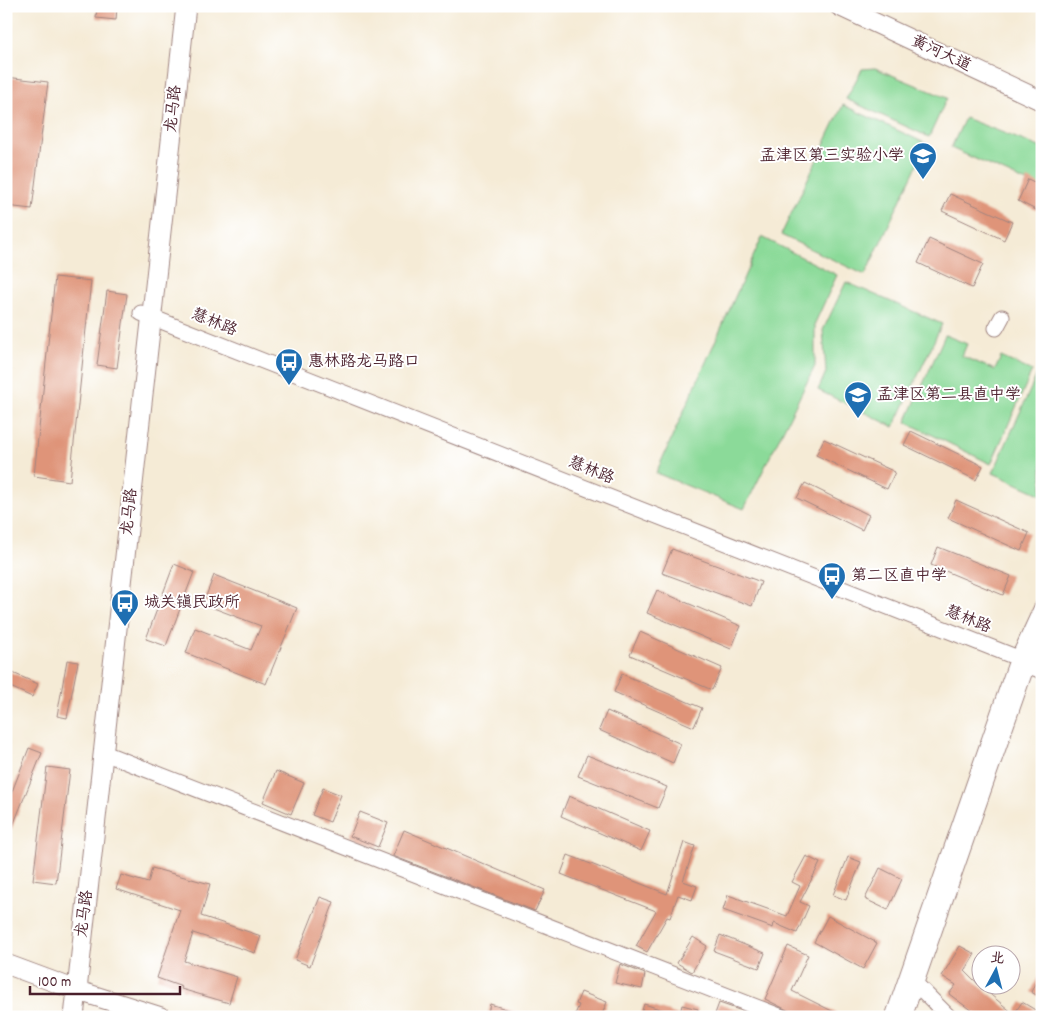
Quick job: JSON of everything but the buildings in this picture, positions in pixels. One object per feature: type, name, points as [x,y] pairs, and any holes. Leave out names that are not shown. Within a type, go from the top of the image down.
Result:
[{"type":"main road","name":"龙马路","points":[[70,1002],[104,752],[174,6]]},
{"type":"main road","name":"龙马路","points":[[70,1002],[146,319],[186,6]]},
{"type":"main road","name":"黄河大道","points":[[839,6],[1042,101]]},
{"type":"main road","name":"黄河大道","points":[[862,6],[1042,90]]},
{"type":"main road","points":[[6,964],[70,1002],[161,1017]]},
{"type":"main road","points":[[6,976],[70,1002],[121,1017]]},
{"type":"street","name":"慧林路","points":[[146,319],[1042,671]]},
{"type":"street","points":[[893,1017],[910,982],[1020,663],[1042,607]]},
{"type":"street","points":[[1020,663],[1042,632]]},
{"type":"street","points":[[104,752],[782,1017]]},
{"type":"street","points":[[904,1017],[910,982]]},
{"type":"street","points":[[910,982],[949,1017]]},
{"type":"green space","points":[[875,68],[947,98],[929,137],[846,99],[862,69]]},
{"type":"green space","points":[[843,105],[927,144],[865,275],[781,235]]},
{"type":"green space","points":[[965,118],[1042,148],[1042,189],[951,148]]},
{"type":"green space","points":[[762,237],[837,275],[815,323],[815,366],[744,509],[656,473]]},
{"type":"green space","points":[[846,282],[942,324],[894,427],[818,390],[826,372],[823,330]]},
{"type":"green space","points":[[945,335],[967,344],[962,356],[995,370],[1001,357],[1032,371],[991,464],[906,422]]},
{"type":"green space","points":[[1039,370],[1042,371],[1042,495],[993,473]]},
{"type":"place","name":"孟津区第三实验小学","points":[[923,180]]},
{"type":"place","name":"惠林路龙马路口","points":[[289,386]]},
{"type":"place","name":"孟津区第二县直中学","points":[[858,419]]},
{"type":"place","name":"第二区直中学","points":[[832,600]]},
{"type":"place","name":"城关镇民政所","points":[[125,627]]}]
